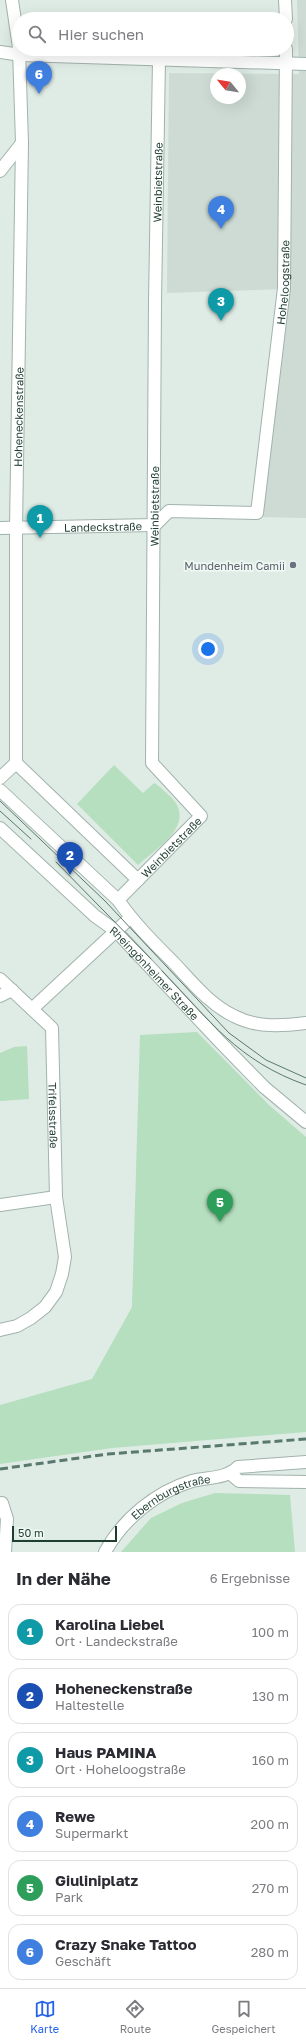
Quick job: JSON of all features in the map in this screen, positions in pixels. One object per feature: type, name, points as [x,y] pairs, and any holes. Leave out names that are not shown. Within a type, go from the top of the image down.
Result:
[{"type":"street","name":"Hoheneckenstraße","points":[[12,0],[14,12]]},
{"type":"street","points":[[285,0],[286,12]]},
{"type":"street","points":[[0,52],[12,51]]},
{"type":"street","name":"Hoheneckenstraße","points":[[16,763],[16,529],[22,143],[20,56]]},
{"type":"street","points":[[113,56],[306,64]]},
{"type":"street","name":"Hoheloogstraße","points":[[257,513],[284,288],[286,56]]},
{"type":"street","name":"Weinbietstraße","points":[[118,900],[201,816],[152,764],[155,294],[159,59]]},
{"type":"street","points":[[0,171],[22,143]]},
{"type":"street","name":"Landeckstraße","points":[[0,528],[16,529],[154,525],[168,511],[257,513]]},
{"type":"street","points":[[0,778],[16,763],[138,880]]},
{"type":"street","name":"Rheingönheimer Straße","points":[[0,790],[118,900],[130,918],[212,1003],[235,1017],[255,1023],[278,1026],[306,1023]]},
{"type":"street","name":"Rheingönheimer Straße","points":[[0,828],[95,916],[116,931],[264,1087],[306,1122]]},
{"type":"street","points":[[32,1008],[130,918]]},
{"type":"street","name":"Trifelsstraße","points":[[0,979],[52,1028],[56,1197],[65,1257],[62,1274],[56,1292],[45,1307],[32,1318],[16,1326],[0,1330]]},
{"type":"street","points":[[0,996],[12,990]]},
{"type":"street","points":[[0,1205],[56,1197]]},
{"type":"street","name":"Ebernburgstraße","points":[[105,1552],[125,1524],[158,1496],[191,1482],[231,1474],[238,1467],[306,1462]]},
{"type":"street","points":[[231,1474],[239,1481],[306,1482]]},
{"type":"street","points":[[2,1503],[7,1519],[5,1552]]},
{"type":"shaded area","points":[[297,0],[306,0],[306,518],[261,517],[287,289],[167,293],[169,73],[210,73],[210,104],[246,104],[246,74],[299,74]]},
{"type":"green space","points":[[114,765],[143,793],[154,783],[171,797],[178,807],[180,816],[177,826],[172,834],[164,843],[138,865],[77,804]]},
{"type":"green space","points":[[197,1032],[269,1105],[306,1137],[306,1432],[112,1448],[0,1464],[0,1405],[92,1379],[132,1307],[140,1035]]},
{"type":"green space","points":[[27,1046],[29,1099],[0,1101],[0,1053],[14,1047]]},
{"type":"green space","points":[[215,1493],[290,1495],[295,1552],[121,1552],[151,1518],[182,1503]]},
{"type":"tram line","points":[[0,801],[105,901],[229,1033],[266,1060],[306,1078]]},
{"type":"tram line","points":[[0,811],[31,839]]},
{"type":"tram line","points":[[56,862],[151,959]]},
{"type":"tram line","points":[[162,971],[211,1023],[243,1052],[282,1075],[306,1085]]},
{"type":"railway","points":[[0,1469],[108,1454],[306,1439]]},
{"type":"place","name":"Crazy Snake Tattoo","points":[[39,94]]},
{"type":"place","name":"Rewe","points":[[221,229]]},
{"type":"place","name":"Haus PAMINA","points":[[221,321]]},
{"type":"place","name":"Karolina Liebel","points":[[40,538]]},
{"type":"place","name":"Mundenheim Camii","points":[[293,565]]},
{"type":"place","name":"Hoheneckenstraße","points":[[70,875]]},
{"type":"place","name":"Giuliniplatz","points":[[220,1222]]}]
